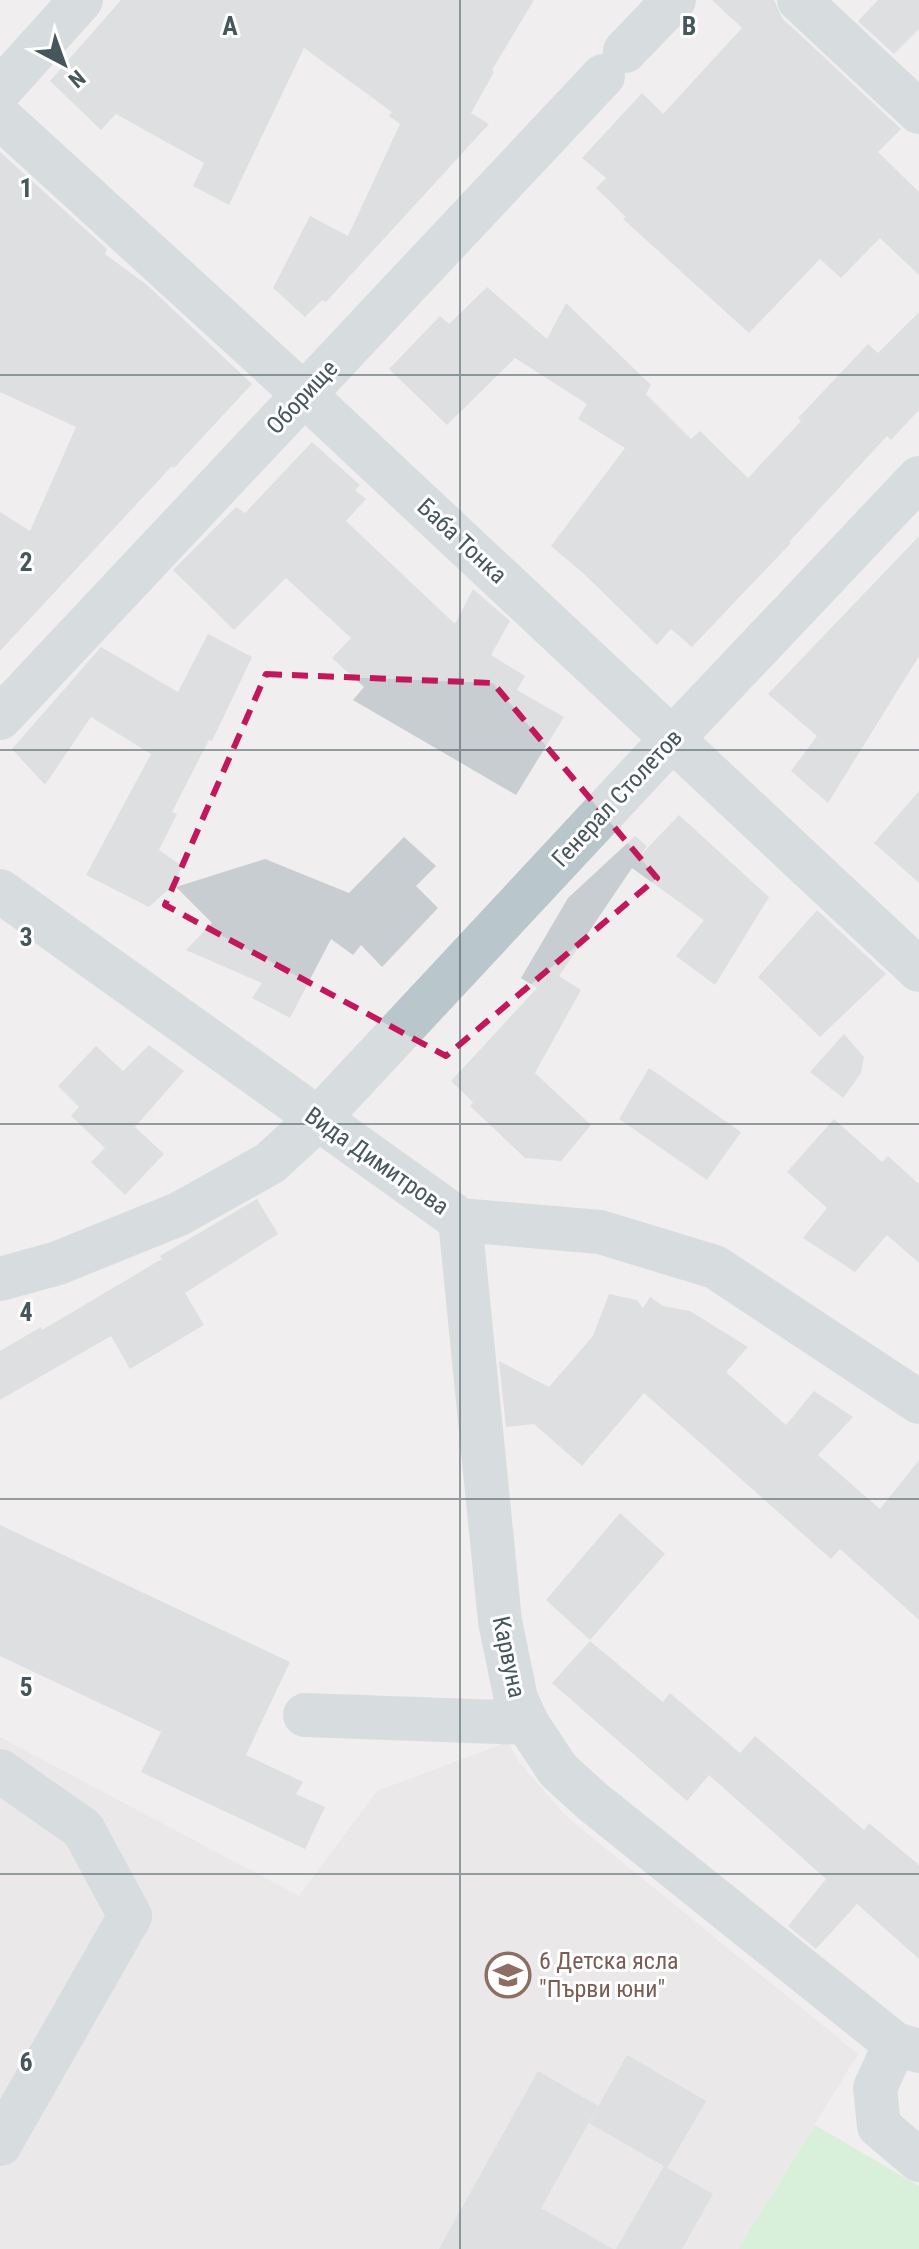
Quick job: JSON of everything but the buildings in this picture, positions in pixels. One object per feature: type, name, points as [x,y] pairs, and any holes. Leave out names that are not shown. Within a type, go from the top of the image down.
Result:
[{"type":"street","points":[[0,90],[81,0]]},
{"type":"street","name":"Оборище","points":[[0,718],[674,0]]},
{"type":"street","points":[[799,0],[919,112]]},
{"type":"street","name":"Баба Тонка","points":[[0,117],[304,395],[919,970]]},
{"type":"street","name":"Генерал Столетов","points":[[0,1279],[58,1263],[179,1214],[270,1163],[317,1120],[919,478]]},
{"type":"street","name":"Вида Димитрова","points":[[0,891],[460,1220],[600,1232],[715,1267],[919,1402]]},
{"type":"street","name":"Карвуна","points":[[460,1220],[500,1621],[516,1699],[527,1723],[558,1770],[592,1801],[907,2048]]},
{"type":"street","points":[[305,1715],[527,1723]]},
{"type":"street","points":[[0,1771],[83,1829],[130,1916],[0,2144]]},
{"type":"street","points":[[907,2048],[875,2088],[879,2126],[919,2160]]},
{"type":"highlighted area","points":[[266,674],[493,683],[657,878],[446,1056],[165,905]]},
{"type":"shaded area","name":"6 Детска ясла \"Първи юни\"","points":[[0,1737],[299,1896],[377,1791],[508,1742],[519,1762],[567,1817],[858,2054],[738,2249],[0,2249]]},
{"type":"green space","points":[[815,2125],[919,2186],[919,2249],[738,2249]]},
{"type":"place","name":"6 Детска ясла \"Първи юни\"","points":[[508,1975]]}]
